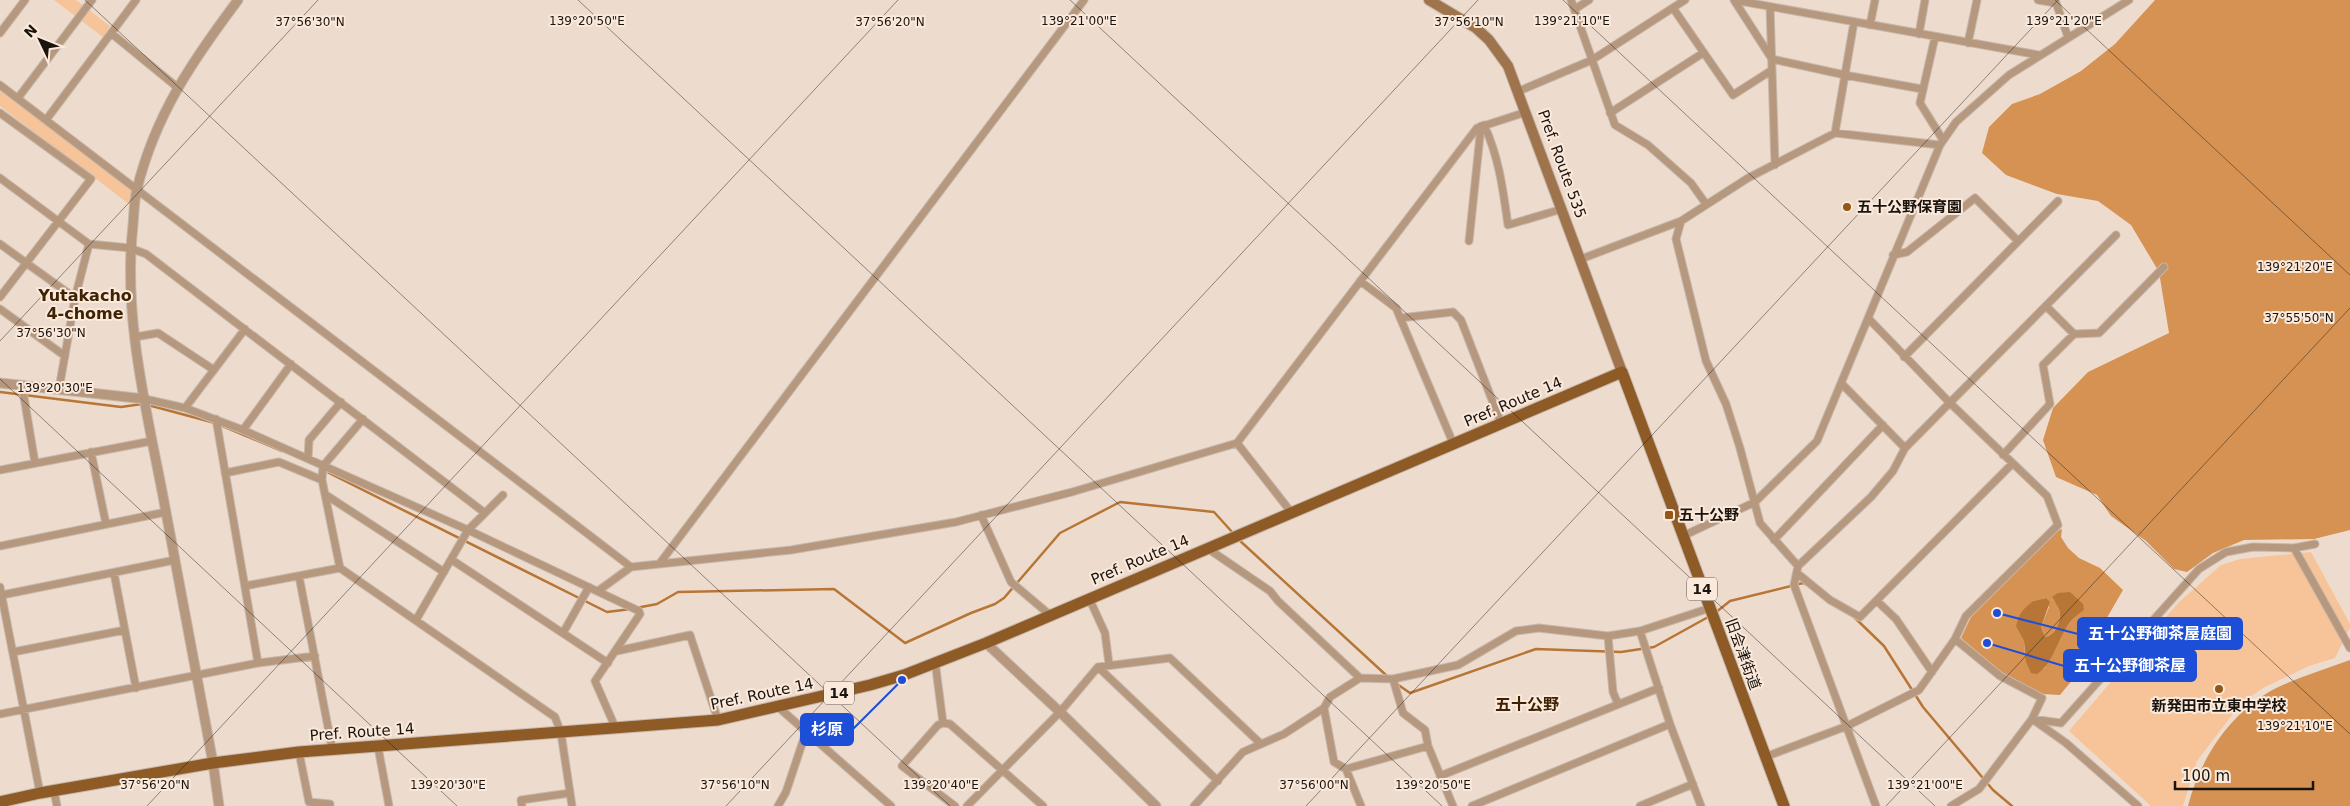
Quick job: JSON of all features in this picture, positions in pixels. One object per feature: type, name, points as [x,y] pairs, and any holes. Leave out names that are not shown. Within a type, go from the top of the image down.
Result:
[{"type":"main road","name":"Pref. Route 535","points":[[1429,0],[1476,28],[1489,40],[1508,66],[1622,372]]},
{"type":"main road","name":"Pref. Route 14","points":[[5,803],[40,793],[213,763],[332,748],[378,747],[718,720],[870,685],[986,643],[1622,372]]},
{"type":"main road","name":"旧会津街道","points":[[1622,372],[1784,806]]},
{"type":"street","points":[[0,33],[25,0]]},
{"type":"street","points":[[18,98],[92,0]]},
{"type":"street","points":[[46,120],[136,0]]},
{"type":"street","points":[[219,806],[213,763],[152,440],[130,310],[130,248],[137,190],[155,135],[177,87],[202,48],[238,0]]},
{"type":"street","points":[[660,563],[1084,0]]},
{"type":"street","points":[[1571,0],[1615,125],[1648,145],[1691,183],[1706,204]]},
{"type":"street","points":[[1575,9],[1589,0]]},
{"type":"street","points":[[1518,91],[1592,60],[1685,0]]},
{"type":"street","points":[[1734,0],[2039,56]]},
{"type":"street","points":[[1734,0],[1772,59],[1844,76],[1922,89]]},
{"type":"street","points":[[1870,25],[1875,0]]},
{"type":"street","points":[[1920,34],[1925,0]]},
{"type":"street","points":[[1968,43],[1977,0]]},
{"type":"street","points":[[2038,0],[2056,1],[2068,37]]},
{"type":"street","points":[[1683,536],[1754,502],[1817,441],[1869,319],[1893,254],[1942,143],[1956,122],[2009,75],[2129,0]]},
{"type":"street","points":[[1770,7],[1774,165]]},
{"type":"street","points":[[1673,8],[1733,95],[1772,70]]},
{"type":"street","points":[[1834,133],[1854,22]]},
{"type":"street","points":[[111,32],[177,87]]},
{"type":"street","points":[[1935,37],[1920,102],[1942,143]]},
{"type":"street","points":[[1610,112],[1703,53]]},
{"type":"street","points":[[0,85],[631,567]]},
{"type":"street","points":[[0,112],[91,179],[0,297]]},
{"type":"street","points":[[598,591],[631,567],[791,550],[956,522],[1072,492],[1237,443],[1471,136],[1483,125],[1526,112]]},
{"type":"street","points":[[1483,125],[1491,141],[1502,181],[1508,225],[1562,209]]},
{"type":"street","points":[[1469,241],[1483,125]]},
{"type":"street","points":[[1581,259],[1681,221],[1748,178],[1834,133],[1942,143]]},
{"type":"street","points":[[0,178],[89,244],[130,248],[146,254],[485,513]]},
{"type":"street","points":[[1893,254],[1907,252],[1975,198],[2018,241]]},
{"type":"street","points":[[1904,357],[2058,201]]},
{"type":"street","points":[[1681,221],[1676,239],[1706,361],[1726,404],[1760,523],[1798,570],[1830,600],[1860,617],[2012,464]]},
{"type":"street","points":[[1876,806],[1794,585],[1798,570],[1871,497],[1893,471],[1905,448],[2116,235]]},
{"type":"street","points":[[0,244],[75,298]]},
{"type":"street","points":[[59,389],[75,298],[89,244]]},
{"type":"street","points":[[2003,456],[2050,404],[2043,365],[2074,334],[2099,333],[2164,267]]},
{"type":"street","points":[[1360,281],[1396,308],[1453,443]]},
{"type":"street","points":[[2046,306],[2074,334]]},
{"type":"street","points":[[0,309],[65,356]]},
{"type":"street","points":[[1400,318],[1453,312],[1461,320],[1501,423]]},
{"type":"street","points":[[1765,757],[1847,726],[1919,690],[1955,639],[1966,616],[2058,525],[2047,496],[2003,456],[1904,357],[1869,319]]},
{"type":"street","points":[[185,408],[245,329]]},
{"type":"street","points":[[135,337],[158,333],[214,370]]},
{"type":"street","points":[[243,430],[291,364]]},
{"type":"street","points":[[0,383],[145,399],[185,408],[243,430],[468,530],[631,606],[640,614],[617,651],[595,681],[616,729]]},
{"type":"street","points":[[1842,384],[1905,448]]},
{"type":"street","points":[[22,385],[35,463]]},
{"type":"street","points":[[308,459],[309,440],[341,402]]},
{"type":"street","points":[[363,419],[323,466],[322,480],[340,568],[555,717],[562,733],[572,806]]},
{"type":"street","points":[[216,420],[258,663]]},
{"type":"street","points":[[1774,540],[1882,425]]},
{"type":"street","points":[[0,470],[152,440]]},
{"type":"street","points":[[1237,443],[1291,512]]},
{"type":"street","points":[[91,452],[106,524]]},
{"type":"street","points":[[225,473],[279,462],[322,480]]},
{"type":"street","points":[[326,495],[444,572]]},
{"type":"street","points":[[416,620],[468,530],[503,495]]},
{"type":"street","points":[[0,546],[166,512]]},
{"type":"street","points":[[981,515],[1011,582],[1050,615]]},
{"type":"street","points":[[2032,719],[2061,723],[2199,569],[2226,552],[2253,547],[2294,548],[2315,544]]},
{"type":"street","points":[[1207,548],[1270,591],[1278,601],[1360,678]]},
{"type":"street","points":[[2294,548],[2350,648]]},
{"type":"street","points":[[2,595],[175,560]]},
{"type":"street","points":[[452,560],[608,663]]},
{"type":"street","points":[[245,586],[340,568]]},
{"type":"street","points":[[114,573],[136,688]]},
{"type":"street","points":[[300,576],[332,748]]},
{"type":"street","points":[[0,587],[40,793]]},
{"type":"street","points":[[563,634],[589,587]]},
{"type":"street","points":[[1089,598],[1105,633],[1109,664]]},
{"type":"street","points":[[1877,601],[1896,619],[1932,672]]},
{"type":"street","points":[[1194,806],[1243,752],[1284,734],[1324,708],[1330,696],[1360,678],[1393,679],[1458,665],[1516,631],[1539,628],[1608,636],[1640,631],[1710,608]]},
{"type":"street","points":[[13,652],[125,630]]},
{"type":"street","points":[[1640,631],[1670,724],[1701,806]]},
{"type":"street","points":[[0,634],[9,632]]},
{"type":"street","points":[[617,651],[690,635],[718,720]]},
{"type":"street","points":[[1608,636],[1613,692],[1618,704]]},
{"type":"street","points":[[1951,806],[1979,789],[2032,719],[2042,698],[2000,676],[1955,639]]},
{"type":"street","points":[[986,643],[1156,806]]},
{"type":"street","points":[[0,714],[258,663],[315,656]]},
{"type":"street","points":[[967,806],[1060,712],[1098,667],[1109,664],[1170,658],[1260,743]]},
{"type":"street","points":[[935,661],[943,722]]},
{"type":"street","points":[[1098,667],[1218,780]]},
{"type":"street","points":[[1393,679],[1403,713],[1425,730],[1428,746],[1453,806]]},
{"type":"street","points":[[1440,776],[1659,688]]},
{"type":"street","points":[[777,706],[890,806]]},
{"type":"street","points":[[1324,708],[1334,762],[1346,769],[1361,806]]},
{"type":"street","points":[[2032,719],[2066,743],[2138,806]]},
{"type":"street","points":[[955,806],[902,766],[938,725],[943,722],[950,724],[1043,806]]},
{"type":"street","points":[[1472,806],[1670,724]]},
{"type":"street","points":[[778,806],[786,792],[806,732]]},
{"type":"street","points":[[1346,769],[1428,746]]},
{"type":"street","points":[[378,747],[389,806]]},
{"type":"street","points":[[299,752],[309,802],[330,804],[330,806]]},
{"type":"street","points":[[1640,806],[1693,784]]},
{"type":"street","points":[[54,792],[57,806]]},
{"type":"street","points":[[522,806],[522,800],[570,794]]},
{"type":"shaded area","points":[[54,0],[76,0],[110,26],[103,37]]},
{"type":"shaded area","points":[[2155,0],[2350,0],[2350,530],[2314,539],[2244,540],[2213,553],[2187,572],[2174,569],[2146,541],[2111,516],[2097,495],[2056,477],[2043,440],[2053,408],[2088,372],[2169,333],[2159,272],[2131,225],[2098,201],[2057,194],[2006,175],[1982,153],[1989,127],[2012,104],[2040,94],[2081,71],[2115,44]]},
{"type":"shaded area","points":[[0,88],[135,192],[133,207],[0,106]]},
{"type":"shaded area","points":[[2062,529],[2061,537],[2068,548],[2079,558],[2100,568],[2123,590],[2094,640],[2096,651],[2060,695],[2042,694],[2002,673],[1961,638],[1971,617],[2057,531]],"holes":[[[2046,598],[2049,607],[2041,627],[2045,637],[2055,630],[2060,618],[2060,613],[2052,598],[2076,615],[2060,636],[2044,669],[2025,655],[2024,641],[2017,626],[2033,601]]]},
{"type":"shaded area","name":"新発田市立東中学校","points":[[2311,552],[2350,624],[2350,628],[2335,658],[2309,666],[2265,687],[2242,702],[2197,761],[2183,806],[2151,806],[2069,731],[2178,603],[2221,565],[2240,559]]},
{"type":"shaded area","points":[[2070,592],[2083,604],[2084,610],[2068,625],[2044,668],[2037,674],[2031,673],[2026,662],[2024,641],[2016,626],[2019,616],[2033,601],[2046,598],[2050,602],[2041,627],[2045,637],[2049,636],[2055,630],[2060,618],[2059,609],[2052,597],[2058,593]]},
{"type":"shaded area","points":[[2350,660],[2350,806],[2188,806],[2194,787],[2211,751],[2236,718],[2267,693],[2285,684]]},
{"type":"waterway","points":[[0,392],[121,407],[142,404]]},
{"type":"waterway","points":[[148,405],[215,423]]},
{"type":"waterway","points":[[220,425],[282,451]]},
{"type":"waterway","points":[[323,470],[607,612],[631,609]]},
{"type":"waterway","points":[[636,608],[657,604],[678,592],[834,589],[905,643],[995,604],[1004,598],[1060,533],[1120,502],[1214,512],[1233,533]]},
{"type":"waterway","points":[[1238,539],[1387,676]]},
{"type":"waterway","points":[[1715,613],[1730,601],[1803,583],[1807,585]]},
{"type":"waterway","points":[[1397,684],[1410,693],[1536,649],[1621,652],[1654,647],[1710,616]]},
{"type":"waterway","points":[[1855,618],[1884,646],[1923,707],[1993,790],[2012,806]]},
{"type":"place","name":"五十公野保育園","points":[[1847,207]]},
{"type":"place","name":"五十公野","points":[[1669,515]]},
{"type":"place","name":"五十公野御茶屋庭園","points":[[1997,613]]},
{"type":"place","name":"五十公野御茶屋","points":[[1987,643]]},
{"type":"place","name":"杉原","points":[[902,680]]},
{"type":"place","name":"新発田市立東中学校","points":[[2219,689]]},
{"type":"district","name":"Yutakacho 4-chome","points":[[85,304]]},
{"type":"district","name":"五十公野","points":[[1527,704]]}]
